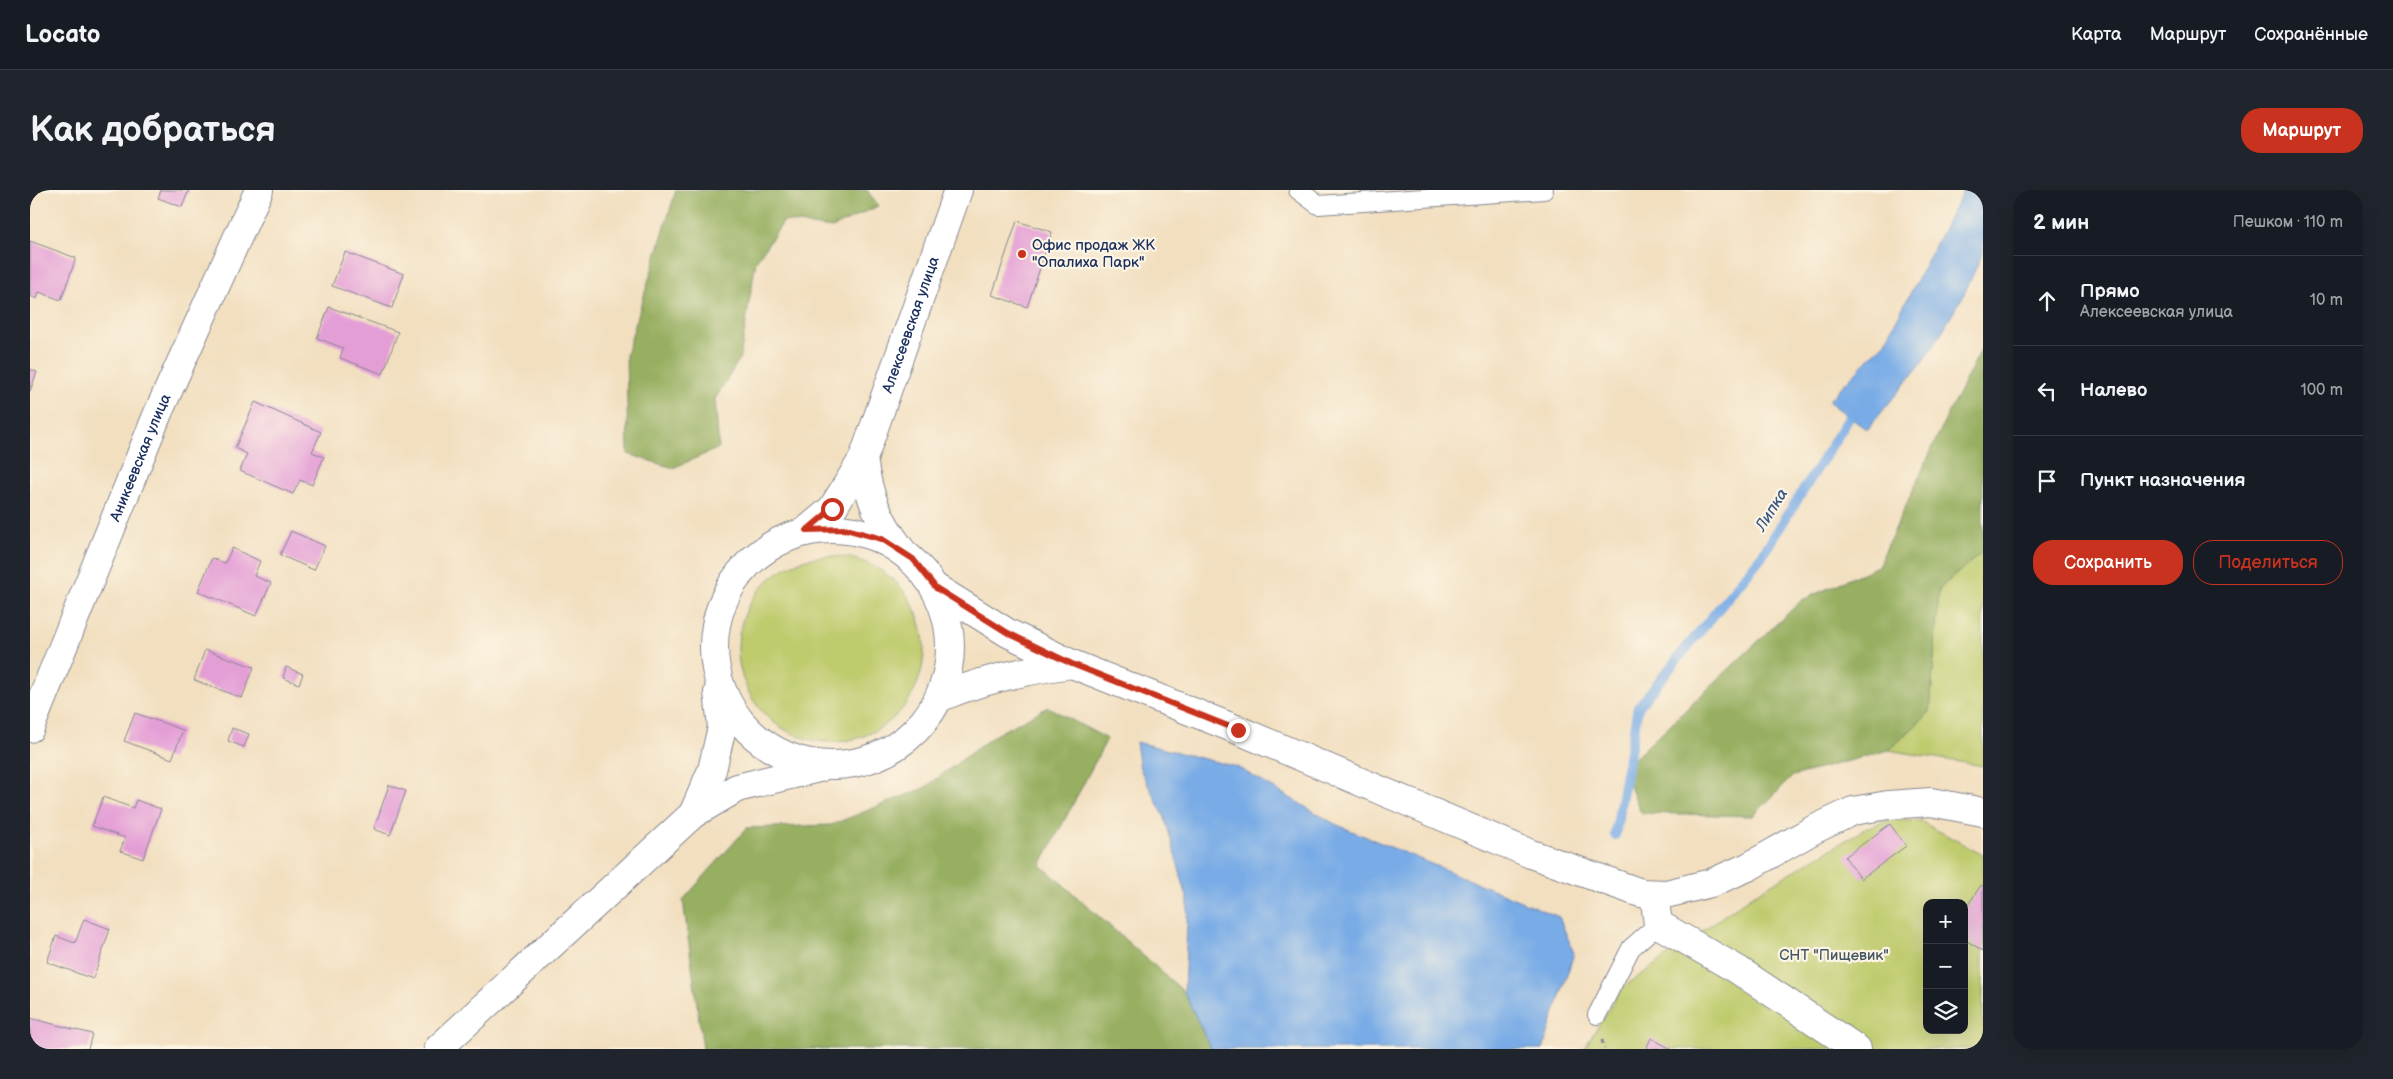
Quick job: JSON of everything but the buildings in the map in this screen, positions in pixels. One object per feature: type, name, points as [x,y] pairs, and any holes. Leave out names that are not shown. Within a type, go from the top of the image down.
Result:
[{"type":"street","name":"Аникеевская улица","points":[[30,728],[158,413],[259,190]]},
{"type":"street","name":"Алексеевская улица","points":[[807,530],[832,509],[863,459],[958,190]]},
{"type":"street","name":"Алексеевская улица","points":[[863,459],[867,489],[882,524],[902,552]]},
{"type":"street","points":[[438,1049],[692,814],[737,788],[828,766],[863,762],[895,748],[922,726],[940,696],[950,661],[949,623],[936,588],[913,559],[882,539],[846,529],[807,530],[771,544],[741,569],[721,602],[712,640],[722,727],[712,770],[692,814]]},
{"type":"street","points":[[936,588],[1008,633],[1072,664],[1238,730],[1530,854],[1641,893],[1666,894],[1711,883],[1748,867],[1812,830],[1853,811],[1888,805],[1931,802],[1983,812]]},
{"type":"street","points":[[940,696],[976,682],[1072,664]]},
{"type":"street","points":[[716,678],[732,712],[758,740],[791,759],[828,766]]},
{"type":"street","points":[[1654,894],[1658,924],[1738,970],[1857,1049]]},
{"type":"lane","points":[[1298,190],[1318,205],[1544,190]]},
{"type":"lane","points":[[1597,1015],[1631,948],[1658,924]]},
{"type":"green space","points":[[676,190],[867,190],[878,206],[832,228],[784,221],[756,261],[740,358],[715,399],[719,448],[673,468],[628,454],[626,355]]},
{"type":"green space","points":[[1983,346],[1983,551],[1939,589],[1930,712],[1889,750],[1793,776],[1753,816],[1641,813],[1623,769],[1802,600],[1878,566],[1948,414]]},
{"type":"green space","points":[[1983,551],[1983,766],[1889,750],[1930,712],[1939,589]]},
{"type":"green space","points":[[840,556],[867,563],[883,571],[897,583],[909,597],[917,613],[923,631],[923,667],[917,685],[909,701],[897,715],[883,727],[867,735],[849,741],[822,742],[795,735],[779,727],[753,701],[739,667],[738,640],[745,613],[753,597],[779,571],[813,557]]},
{"type":"green space","points":[[1048,707],[1107,739],[1041,865],[1184,992],[1211,1049],[703,1049],[683,900],[747,828],[831,825],[924,788],[995,735]]},
{"type":"green space","name":"СНТ \"Пищевик\"","points":[[1894,819],[1922,822],[1983,855],[1983,1049],[1584,1049],[1621,989],[1750,897],[1868,827]]},
{"type":"water","points":[[1964,190],[1983,190],[1983,253],[1962,298],[1928,355],[1867,430],[1828,401],[1885,342]]},
{"type":"water","points":[[1136,742],[1237,767],[1335,824],[1559,917],[1574,953],[1543,1049],[1211,1049],[1184,992],[1188,901],[1165,818],[1140,769]]},
{"type":"waterway","name":"Липка","points":[[1615,835],[1638,707],[1761,557],[1856,407]]},
{"type":"place","name":"Офис продаж ЖК \"Опалиха Парк\"","points":[[1022,254]]},
{"type":"route","points":[[832,509],[807,530],[846,529],[882,539],[913,559],[936,588],[1008,633],[1072,664],[1238,730]]}]
